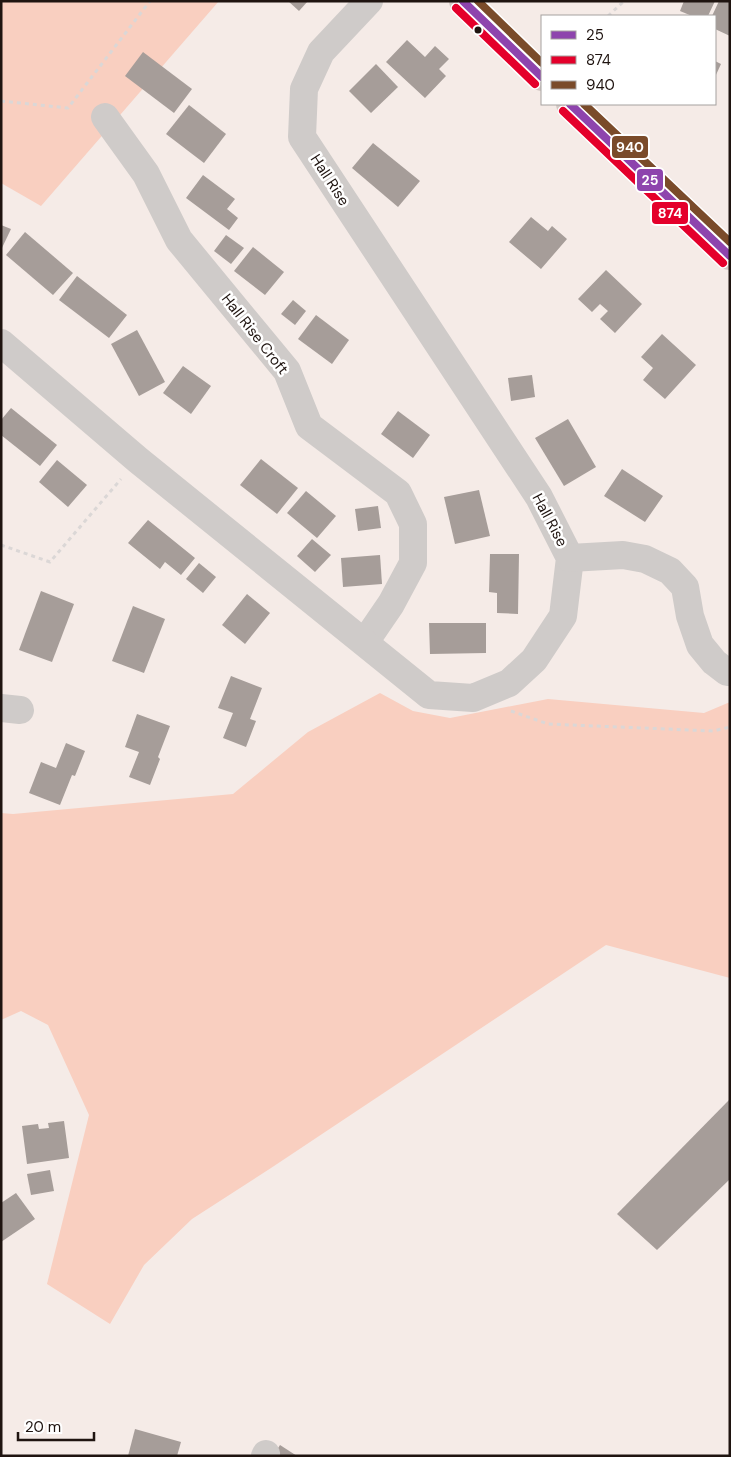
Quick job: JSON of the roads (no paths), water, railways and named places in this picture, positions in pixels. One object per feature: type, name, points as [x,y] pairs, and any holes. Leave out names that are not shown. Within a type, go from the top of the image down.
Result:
[{"type":"highway","points":[[462,1],[541,76]]},
{"type":"highway","points":[[571,105],[730,256]]},
{"type":"street","name":"Hall Rise","points":[[1,343],[138,460],[429,695],[473,698],[508,683],[534,660],[563,616],[570,558],[539,496],[302,138],[304,89],[321,52],[370,1]]},
{"type":"street","name":"Hall Rise Croft","points":[[105,117],[146,174],[179,240],[287,370],[308,426],[398,493],[413,524],[413,563],[390,604],[365,642]]},
{"type":"street","points":[[570,558],[623,555],[645,560],[670,571],[685,587],[690,616],[700,646],[714,662],[727,672],[730,672]]}]
